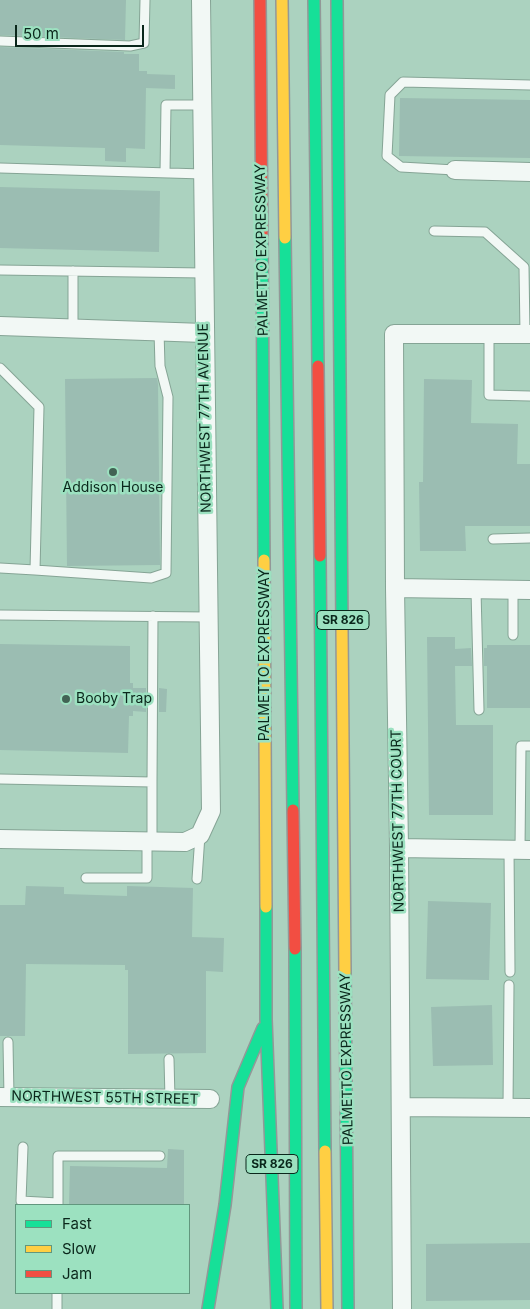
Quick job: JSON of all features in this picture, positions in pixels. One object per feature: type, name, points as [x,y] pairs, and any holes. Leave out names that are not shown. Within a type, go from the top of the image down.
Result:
[{"type":"highway","name":"PALMETTO EXPRESSWAY","points":[[260,0],[266,1019],[277,1309]]},
{"type":"highway","points":[[282,0],[295,947],[296,1309]]},
{"type":"highway","points":[[314,0],[327,1309]]},
{"type":"highway","name":"PALMETTO EXPRESSWAY","points":[[337,0],[349,1240],[348,1309]]},
{"type":"highway","points":[[208,1309],[225,1205],[238,1087],[266,1019]]},
{"type":"highway","points":[[349,1240],[360,1283]]},
{"type":"street","name":"NORTHWEST 77TH AVENUE","points":[[200,835],[211,811],[201,0]]},
{"type":"street","points":[[455,170],[530,172]]},
{"type":"street","points":[[0,326],[204,332]]},
{"type":"street","name":"NORTHWEST 77TH COURT","points":[[402,1309],[394,334],[489,335]]},
{"type":"street","points":[[489,335],[528,334]]},
{"type":"street","points":[[395,588],[522,590]]},
{"type":"street","points":[[0,838],[185,842],[200,835]]},
{"type":"street","points":[[399,848],[520,850]]},
{"type":"street","name":"NORTHWEST 55TH STREET","points":[[4,1097],[210,1099]]},
{"type":"street","points":[[401,1107],[530,1108]]},
{"type":"lane","points":[[0,41],[130,46],[144,43],[145,0]]},
{"type":"lane","points":[[455,170],[401,167],[387,156],[390,95],[403,82],[530,85]]},
{"type":"lane","points":[[165,173],[166,105],[202,105]]},
{"type":"lane","points":[[0,168],[203,174]]},
{"type":"lane","points":[[434,231],[485,232],[524,267],[528,334]]},
{"type":"lane","points":[[0,270],[204,273]]},
{"type":"lane","points":[[73,271],[73,328]]},
{"type":"lane","points":[[0,568],[151,578],[166,573],[168,397],[160,366],[159,331]]},
{"type":"lane","points":[[489,335],[489,395],[530,396]]},
{"type":"lane","points":[[0,368],[39,407],[35,570]]},
{"type":"lane","points":[[493,539],[530,538]]},
{"type":"lane","points":[[476,590],[478,710]]},
{"type":"lane","points":[[513,635],[522,590]]},
{"type":"lane","points":[[0,615],[208,617]]},
{"type":"lane","points":[[86,878],[147,878],[152,782],[153,616]]},
{"type":"lane","points":[[510,972],[520,850],[521,746],[530,746]]},
{"type":"lane","points":[[0,779],[152,782]]},
{"type":"lane","points":[[197,879],[200,835]]},
{"type":"lane","points":[[508,1108],[509,985]]},
{"type":"lane","points":[[4,1097],[8,1042]]},
{"type":"lane","points":[[169,1060],[170,1099]]},
{"type":"lane","points":[[23,1147],[21,1200],[58,1204],[58,1156],[160,1156]]},
{"type":"lane","points":[[57,1309],[58,1294]]},
{"type":"building","points":[[0,0],[126,0],[125,40],[0,35]]},
{"type":"building","points":[[0,47],[139,54],[139,71],[147,71],[147,74],[175,75],[175,89],[146,88],[145,149],[126,148],[126,162],[105,161],[105,148],[0,145]]},
{"type":"building","points":[[400,98],[530,100],[530,158],[399,156]]},
{"type":"building","points":[[0,187],[160,191],[159,252],[0,248]]},
{"type":"building","name":"Addison House","points":[[157,378],[160,565],[67,566],[65,379]]},
{"type":"building","points":[[424,379],[472,380],[471,423],[518,424],[517,464],[530,464],[530,526],[465,526],[466,551],[420,551],[419,482],[423,482]]},
{"type":"building","points":[[427,637],[455,637],[455,649],[471,648],[472,666],[455,666],[456,725],[493,725],[493,815],[429,815]]},
{"type":"building","name":"Booby Trap","points":[[0,644],[130,646],[130,683],[133,683],[133,688],[146,688],[146,712],[133,711],[133,716],[129,716],[128,753],[0,750]]},
{"type":"building","points":[[487,645],[530,645],[530,708],[487,708],[487,666],[484,666],[484,648],[487,648]]},
{"type":"building","points":[[159,688],[167,689],[166,712],[159,712]]},
{"type":"building","points":[[26,886],[64,887],[64,894],[127,896],[127,886],[193,888],[192,937],[224,938],[223,972],[206,971],[206,1053],[128,1054],[128,970],[125,970],[125,965],[26,964],[25,1036],[0,1036],[0,905],[25,905]]},
{"type":"building","points":[[428,901],[491,903],[489,980],[426,979]]},
{"type":"building","points":[[492,1005],[493,1065],[433,1066],[431,1007]]},
{"type":"building","points":[[168,1149],[184,1150],[184,1204],[69,1204],[70,1166],[167,1168]]},
{"type":"building","points":[[530,1243],[530,1300],[426,1301],[426,1244]]},
{"type":"traffic: fast","points":[[314,0],[318,366]]},
{"type":"traffic: fast","points":[[337,0],[342,628]]},
{"type":"traffic: fast","points":[[285,238],[293,810]]},
{"type":"traffic: fast","points":[[262,240],[264,560]]},
{"type":"traffic: fast","points":[[320,556],[325,1151]]},
{"type":"traffic: fast","points":[[266,907],[266,1019],[277,1309]]},
{"type":"traffic: fast","points":[[295,949],[296,1309]]},
{"type":"traffic: fast","points":[[345,973],[348,1309]]},
{"type":"traffic: fast","points":[[208,1309],[225,1205],[238,1087],[263,1028]]},
{"type":"traffic: slow","points":[[282,0],[285,238]]},
{"type":"traffic: slow","points":[[264,560],[266,907]]},
{"type":"traffic: slow","points":[[342,628],[345,973]]},
{"type":"traffic: slow","points":[[325,1151],[327,1309]]},
{"type":"traffic: jam","points":[[260,0],[262,240]]},
{"type":"traffic: jam","points":[[318,366],[320,556]]},
{"type":"traffic: jam","points":[[293,810],[295,949]]},
{"type":"place","name":"Addison House","points":[[113,472]]},
{"type":"place","name":"Booby Trap","points":[[66,699]]}]
